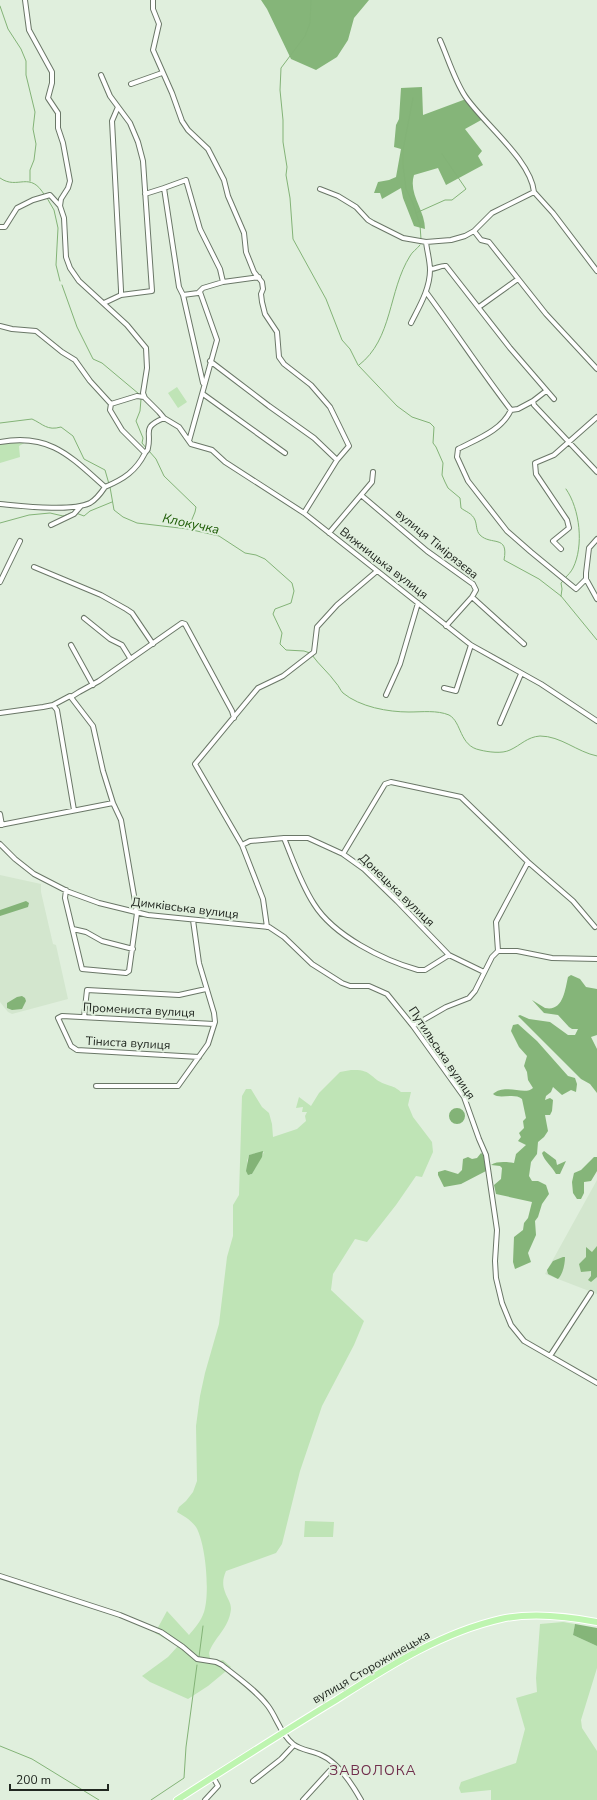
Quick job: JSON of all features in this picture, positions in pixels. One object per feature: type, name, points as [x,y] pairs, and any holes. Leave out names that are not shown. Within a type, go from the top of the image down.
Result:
[{"type":"main road","name":"вулиця Сторожинецька","points":[[177,1800],[384,1670],[449,1635],[502,1619],[525,1616],[573,1618],[597,1622]]},
{"type":"street","points":[[25,0],[29,30],[50,65],[53,77],[48,98],[58,113],[58,128],[63,143],[70,181],[68,188],[61,199],[60,206]]},
{"type":"street","points":[[153,0],[153,9],[159,24],[153,50],[172,93],[182,121],[188,130],[208,149],[215,160],[244,232],[246,252],[254,272],[262,282],[263,289],[261,294],[265,314],[277,332],[279,357],[284,364],[322,396],[330,407],[347,439],[349,446],[337,460],[304,513]]},
{"type":"street","points":[[440,40],[465,96],[501,138],[528,174],[533,184],[534,192],[553,213],[597,271]]},
{"type":"street","points":[[131,84],[162,73]]},
{"type":"street","points":[[101,75],[110,96],[130,123],[138,142],[142,161],[152,291],[121,295],[104,303]]},
{"type":"street","points":[[118,107],[112,121],[121,264],[121,295]]},
{"type":"street","points":[[145,194],[186,180],[200,229],[220,269],[223,282]]},
{"type":"street","points":[[164,188],[179,287],[183,295],[204,384]]},
{"type":"street","points":[[320,189],[338,196],[356,207],[373,224],[403,238],[426,242],[451,240],[465,236],[474,231],[492,213],[534,192]]},
{"type":"street","points":[[0,227],[5,227],[17,208],[45,195],[50,195],[60,206],[65,222],[66,257],[70,268],[79,281],[127,325],[146,348],[148,368],[143,393],[140,396],[111,404]]},
{"type":"street","points":[[474,231],[481,240],[489,242],[546,314],[597,369]]},
{"type":"street","points":[[411,323],[426,292],[430,269],[426,242]]},
{"type":"street","points":[[430,269],[446,266],[554,399]]},
{"type":"street","points":[[183,295],[200,292],[203,288],[223,282],[259,277]]},
{"type":"street","points":[[479,308],[518,279]]},
{"type":"street","points":[[189,441],[217,340],[200,292]]},
{"type":"street","points":[[426,292],[459,337],[482,373],[511,410]]},
{"type":"street","points":[[0,326],[36,332],[75,360],[90,381],[111,404]]},
{"type":"street","points":[[210,361],[268,406],[314,438],[337,460]]},
{"type":"street","points":[[546,391],[533,401],[511,410],[507,418],[493,431],[458,449],[457,457],[468,481],[507,531],[576,589],[586,579]]},
{"type":"street","points":[[203,394],[285,453]]},
{"type":"street","name":"Вижницька вулиця","points":[[140,396],[164,418],[179,427],[189,441],[194,445],[212,450],[225,462],[304,513],[471,645],[541,684],[597,721]]},
{"type":"street","points":[[533,401],[597,472]]},
{"type":"street","points":[[111,404],[110,410],[122,430],[147,451]]},
{"type":"street","points":[[51,525],[75,513],[82,506],[97,498],[109,485],[135,470],[144,458],[147,451],[148,434],[151,426],[164,418]]},
{"type":"street","points":[[561,549],[553,540],[569,528],[567,520],[536,474],[535,463],[554,455],[596,419]]},
{"type":"street","points":[[0,442],[13,440],[33,440],[54,446],[109,485]]},
{"type":"street","points":[[329,533],[372,482],[373,472]]},
{"type":"street","name":"вулиця Тімірязєва","points":[[361,495],[427,551],[473,584],[476,590],[472,597],[524,644]]},
{"type":"street","points":[[0,504],[60,507],[82,506]]},
{"type":"street","points":[[597,539],[589,548],[586,579],[597,599]]},
{"type":"street","points":[[0,582],[20,542]]},
{"type":"street","points":[[34,567],[101,595],[126,608],[132,614],[153,644]]},
{"type":"street","points":[[267,927],[264,899],[242,845],[195,764],[258,688],[283,676],[314,652],[317,627],[338,605],[377,571]]},
{"type":"street","points":[[446,626],[472,597]]},
{"type":"street","points":[[386,695],[400,664],[418,603]]},
{"type":"street","points":[[84,618],[110,639],[122,645],[130,658]]},
{"type":"street","points":[[0,713],[53,705],[67,697],[72,697],[93,685],[182,623],[185,624],[232,711],[234,718]]},
{"type":"street","points":[[71,645],[93,685]]},
{"type":"street","points":[[444,688],[456,691],[471,645]]},
{"type":"street","points":[[500,723],[521,674]]},
{"type":"street","points":[[66,890],[65,896],[83,970],[126,973],[130,971],[137,913],[121,820],[113,802],[102,767],[93,726],[80,712],[72,697]]},
{"type":"street","points":[[53,705],[57,710],[74,810]]},
{"type":"street","points":[[343,854],[385,784],[391,782],[461,797],[528,862],[572,901],[594,927]]},
{"type":"street","points":[[0,814],[1,825],[113,802]]},
{"type":"street","points":[[284,838],[302,883],[312,901],[322,915],[342,932],[368,949],[418,970],[427,969],[449,955]]},
{"type":"street","name":"Донецька вулиця","points":[[242,845],[250,842],[284,838],[308,838],[343,854],[364,869],[449,955],[484,972]]},
{"type":"street","name":"Димківська вулиця","points":[[0,844],[30,872],[66,890],[100,903],[137,913],[267,927]]},
{"type":"street","points":[[498,951],[496,922],[528,862]]},
{"type":"street","points":[[96,1086],[178,1086],[210,1040],[214,1024],[214,1013],[199,963],[193,920]]},
{"type":"street","name":"Путильська вулиця","points":[[267,927],[284,937],[312,964],[342,983],[350,986],[369,986],[387,994],[413,1026],[462,1095],[486,1155],[497,1230],[495,1261],[496,1278],[508,1319],[515,1332],[522,1339],[597,1383]]},
{"type":"street","points":[[73,929],[86,932],[102,941],[133,949]]},
{"type":"street","points":[[413,1026],[446,1006],[469,998],[475,991],[492,957],[498,951],[524,952],[552,958],[597,959]]},
{"type":"street","points":[[84,1017],[87,990],[179,996],[206,989]]},
{"type":"street","name":"Промениста вулиця","points":[[62,1016],[214,1024]]},
{"type":"street","name":"Тіниста вулиця","points":[[62,1016],[58,1017],[59,1022],[71,1046],[77,1050],[199,1057]]},
{"type":"street","points":[[550,1356],[591,1293]]},
{"type":"street","points":[[0,1576],[120,1615],[161,1632],[183,1647],[197,1659],[222,1665],[261,1698],[269,1707],[282,1733],[294,1745],[321,1755],[335,1765],[361,1800]]},
{"type":"street","points":[[253,1781],[281,1759],[294,1745]]},
{"type":"street","points":[[303,1800],[335,1765]]},
{"type":"street","points":[[205,1800],[218,1786],[214,1776]]},
{"type":"shaded area","points":[[261,0],[369,0],[354,18],[348,40],[337,57],[316,70],[291,59],[267,9]]},
{"type":"shaded area","points":[[422,87],[423,115],[466,99],[483,119],[465,129],[482,151],[478,156],[483,165],[446,185],[438,168],[414,175],[413,189],[425,229],[414,226],[403,198],[401,188],[382,199],[380,193],[374,193],[378,182],[396,177],[401,149],[394,147],[396,125],[399,119],[401,88]]},
{"type":"shaded area","points":[[177,387],[187,402],[178,408],[168,393]]},
{"type":"shaded area","points":[[28,438],[28,441],[19,446],[20,457],[0,463],[0,441]]},
{"type":"shaded area","points":[[0,875],[41,884],[41,892],[53,944],[56,945],[68,999],[12,1014],[8,1012],[0,1002]]},
{"type":"shaded area","points":[[26,901],[29,903],[28,907],[0,916],[0,910]]},
{"type":"shaded area","points":[[571,975],[580,979],[586,987],[597,989],[597,1035],[591,1037],[597,1049],[597,1093],[590,1084],[581,1079],[518,1016],[520,1015],[529,1019],[550,1022],[568,1035],[575,1035],[578,1029],[572,1029],[569,1027],[558,1015],[544,1013],[532,1000],[545,1008],[556,1007],[562,999],[568,977]]},
{"type":"shaded area","points":[[22,996],[26,1001],[22,1009],[12,1010],[7,1008],[7,1003],[17,997]]},
{"type":"shaded area","points":[[518,1024],[537,1041],[568,1076],[575,1078],[577,1084],[576,1092],[571,1090],[562,1095],[553,1087],[551,1092],[546,1096],[545,1100],[550,1098],[553,1100],[550,1115],[545,1115],[548,1131],[538,1142],[537,1154],[531,1162],[529,1176],[532,1181],[538,1181],[546,1185],[549,1194],[542,1204],[538,1217],[535,1221],[536,1235],[528,1253],[531,1262],[515,1269],[513,1262],[514,1237],[523,1230],[532,1202],[496,1194],[494,1185],[501,1179],[502,1168],[500,1166],[491,1165],[499,1162],[514,1163],[516,1154],[526,1145],[518,1141],[521,1137],[519,1133],[524,1128],[523,1121],[526,1118],[522,1099],[515,1096],[496,1096],[493,1094],[498,1091],[509,1089],[525,1091],[533,1088],[528,1080],[527,1072],[524,1066],[527,1056],[519,1047],[511,1031],[513,1025]]},
{"type":"shaded area","points":[[358,1070],[367,1072],[380,1082],[401,1092],[411,1092],[408,1105],[413,1117],[432,1142],[433,1152],[422,1177],[416,1176],[396,1205],[367,1242],[355,1239],[333,1274],[331,1290],[364,1321],[354,1345],[322,1406],[300,1471],[282,1544],[276,1553],[226,1571],[223,1586],[230,1602],[230,1616],[211,1647],[209,1653],[210,1658],[214,1662],[223,1660],[231,1667],[208,1686],[188,1699],[150,1682],[142,1676],[168,1657],[178,1646],[155,1633],[167,1611],[189,1635],[201,1618],[206,1604],[207,1582],[205,1557],[199,1535],[192,1522],[177,1512],[179,1507],[193,1492],[197,1481],[196,1426],[200,1396],[219,1324],[227,1257],[233,1236],[233,1205],[239,1195],[242,1096],[246,1089],[251,1089],[262,1107],[269,1113],[273,1137],[297,1129],[306,1121],[305,1116],[307,1112],[302,1112],[303,1107],[296,1108],[299,1097],[311,1106],[319,1093],[340,1072]],"holes":[[[264,1152],[250,1175],[247,1161],[249,1155]]]},
{"type":"shaded area","points":[[457,1108],[464,1113],[465,1116],[460,1123],[457,1124],[450,1119],[449,1116],[454,1109]]},
{"type":"shaded area","points":[[263,1151],[262,1157],[252,1174],[248,1175],[246,1171],[249,1155]]},
{"type":"shaded area","points":[[544,1151],[556,1160],[557,1165],[566,1161],[560,1174],[556,1174],[544,1159],[542,1153]]},
{"type":"shaded area","points":[[481,1153],[485,1156],[486,1171],[461,1184],[444,1187],[438,1172],[445,1170],[458,1174],[462,1170],[463,1159],[468,1157],[472,1159],[477,1158]]},
{"type":"shaded area","points":[[594,1157],[597,1157],[597,1171],[591,1181],[584,1182],[584,1193],[581,1199],[577,1199],[573,1193],[572,1182],[574,1173],[581,1170]]},
{"type":"shaded area","points":[[597,1180],[597,1294],[545,1274]]},
{"type":"shaded area","points":[[597,1246],[597,1277],[591,1282],[588,1280],[591,1276],[591,1271],[581,1272],[579,1264],[586,1257],[586,1247],[592,1252]]},
{"type":"shaded area","points":[[565,1257],[564,1266],[558,1279],[548,1274],[547,1270],[553,1261]]},
{"type":"shaded area","points":[[305,1521],[334,1522],[333,1537],[304,1537]]},
{"type":"shaded area","points":[[563,1622],[575,1624],[573,1635],[597,1646],[597,1668],[581,1720],[582,1728],[597,1751],[597,1800],[491,1800],[491,1790],[461,1793],[459,1788],[461,1782],[516,1763],[525,1729],[516,1698],[537,1692],[536,1678],[540,1624]]},
{"type":"shaded area","points":[[575,1624],[597,1628],[597,1646],[573,1635]]},
{"type":"waterway","points":[[311,0],[310,23],[305,36],[281,68],[280,90],[283,120],[283,142],[287,167],[286,175],[290,198],[293,239],[326,299],[342,340],[350,349],[358,365],[397,406],[412,417],[430,423],[434,427],[433,443],[443,463],[442,475],[448,488],[460,498],[461,508],[471,514],[474,518],[480,535],[484,538],[502,544],[505,552],[504,560],[539,579],[561,596],[597,640]]},
{"type":"waterway","points":[[0,6],[8,29],[21,49],[26,61],[26,75],[35,112],[33,129],[36,144],[34,160],[30,170],[30,181]]},
{"type":"waterway","points":[[413,98],[403,150],[403,165],[406,189],[413,203],[420,225],[421,239]]},
{"type":"waterway","points":[[416,213],[445,200],[452,200],[466,189],[442,154]]},
{"type":"waterway","points":[[0,178],[13,182],[29,182],[39,188],[45,196]]},
{"type":"waterway","points":[[47,198],[54,210],[58,228],[56,265],[60,281]]},
{"type":"waterway","points":[[359,365],[370,354],[378,342],[389,314],[403,270],[411,255],[420,245]]},
{"type":"waterway","points":[[62,285],[77,327],[93,359],[102,363],[139,394]]},
{"type":"waterway","points":[[141,399],[140,411],[136,421],[143,438],[142,443],[147,449]]},
{"type":"waterway","name":"Клокучка","points":[[0,423],[32,419],[49,428],[61,427],[73,436],[84,459],[105,470],[109,484]]},
{"type":"waterway","points":[[149,451],[156,459],[164,476],[196,507],[188,529]]},
{"type":"waterway","name":"Клокучка","points":[[110,487],[114,510],[123,517],[137,523],[188,529],[219,536],[245,553],[256,555],[265,559],[292,583],[294,591],[291,603],[275,609],[273,614],[282,633],[280,644],[286,650],[304,651],[310,653]]},
{"type":"waterway","points":[[565,578],[572,569],[579,549],[579,528],[575,507],[566,489]]},
{"type":"waterway","points":[[76,513],[84,516],[90,511],[112,502]]},
{"type":"waterway","points":[[0,523],[29,515],[50,513],[63,516],[69,514]]},
{"type":"waterway","points":[[561,596],[561,583],[563,581]]},
{"type":"waterway","name":"Клокучка","points":[[312,655],[338,685],[342,692],[350,698],[383,710],[401,712],[434,712],[449,715],[453,718],[464,739],[473,748],[503,752],[510,750],[531,738],[540,736],[562,741],[597,756]]},
{"type":"waterway","points":[[199,1657],[203,1626]]},
{"type":"waterway","points":[[151,1800],[184,1778],[186,1747],[197,1665]]},
{"type":"waterway","points":[[0,1746],[32,1759],[99,1800]]},
{"type":"district","name":"ЗАВОЛОКА","points":[[373,1770]]}]
